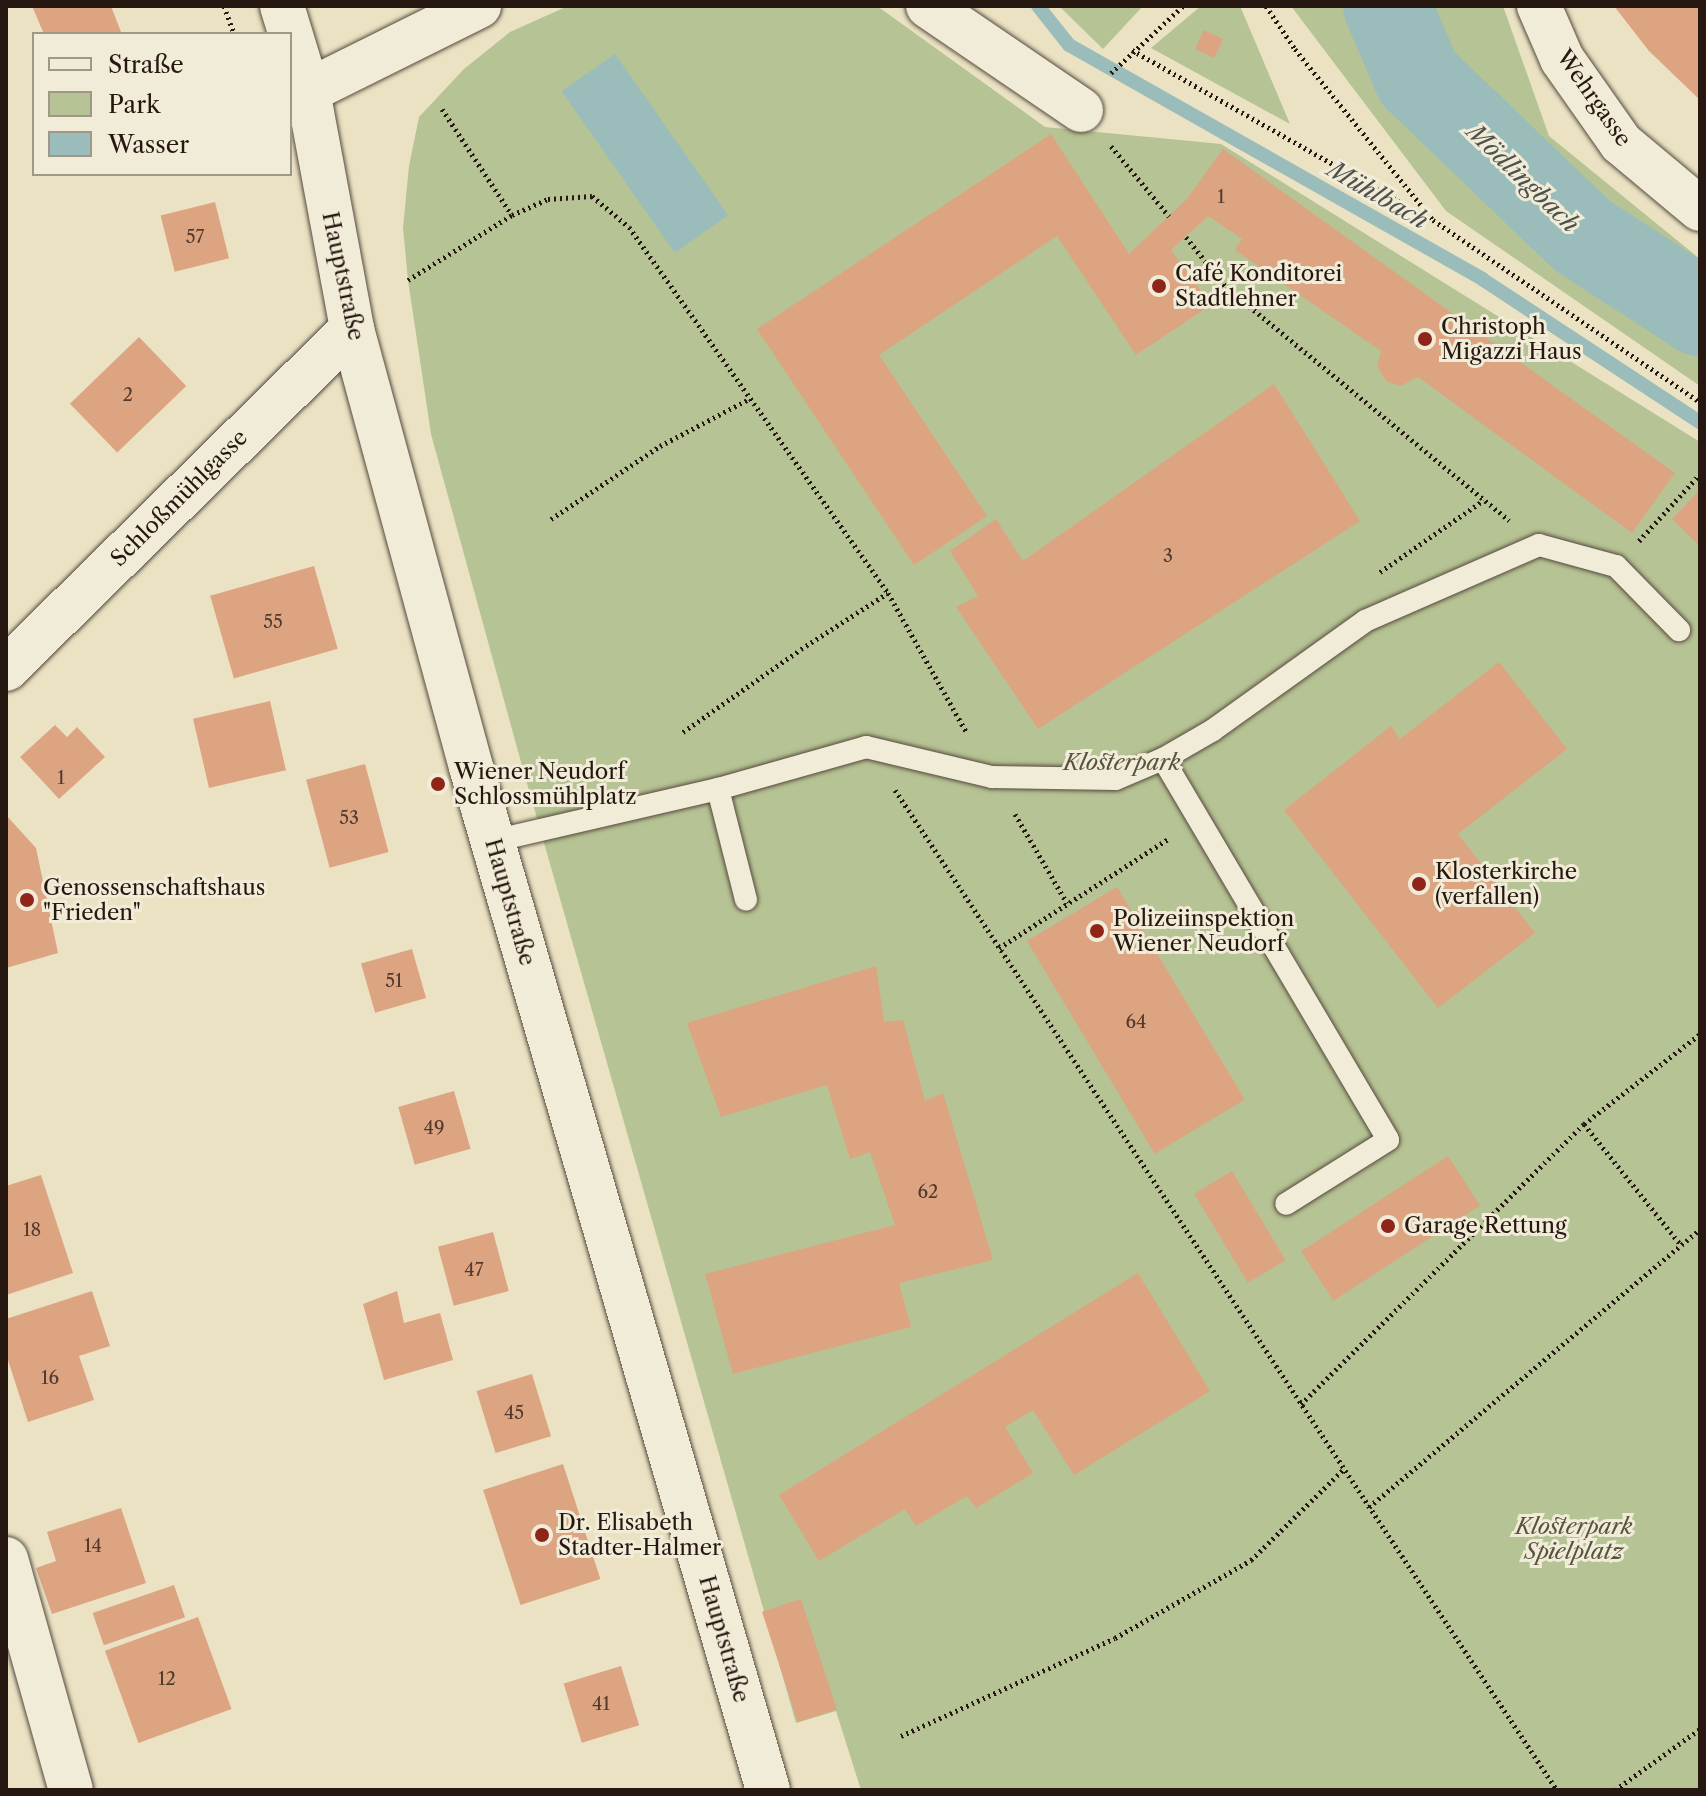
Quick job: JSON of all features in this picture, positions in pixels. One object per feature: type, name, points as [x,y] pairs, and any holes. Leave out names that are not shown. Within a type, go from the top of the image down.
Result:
[{"type":"street","name":"Hauptstraße","points":[[282,6],[290,32]]},
{"type":"street","points":[[308,91],[479,6]]},
{"type":"street","points":[[928,6],[1094,94]]},
{"type":"street","name":"Wehrgasse","points":[[1539,6],[1562,59],[1621,143],[1700,209]]},
{"type":"street","name":"Hauptstraße","points":[[292,39],[308,91],[352,329],[493,841],[768,1790]]},
{"type":"street","name":"Schloßmühlgasse","points":[[6,669],[352,329]]},
{"type":"street","points":[[6,1559],[71,1790]]},
{"type":"lane","points":[[493,841],[718,789],[866,747],[992,777],[1116,779],[1163,759],[1213,730],[1365,621],[1539,545],[1616,566],[1679,630]]},
{"type":"lane","points":[[1163,759],[1388,1140],[1286,1204]]},
{"type":"lane","points":[[718,789],[746,900]]},
{"type":"path","points":[[224,6],[233,32]]},
{"type":"path","points":[[1169,216],[1094,94],[1132,50],[1183,6]]},
{"type":"path","points":[[1266,6],[1295,49],[1433,220]]},
{"type":"path","points":[[1132,50],[1433,220],[1700,402]]},
{"type":"path","points":[[442,109],[512,215]]},
{"type":"path","points":[[408,280],[512,215],[548,199],[592,196],[629,227],[888,593],[1067,903]]},
{"type":"path","points":[[1186,237],[1226,287],[1539,545]]},
{"type":"path","points":[[551,519],[660,446],[749,399]]},
{"type":"path","points":[[1616,566],[1700,474]]},
{"type":"path","points":[[1370,579],[1484,500]]},
{"type":"path","points":[[683,732],[801,649],[888,593]]},
{"type":"path","points":[[866,747],[1557,1790]]},
{"type":"path","points":[[999,948],[1199,819]]},
{"type":"path","points":[[1301,1404],[1584,1124],[1700,1034]]},
{"type":"path","points":[[1584,1124],[1681,1245]]},
{"type":"path","points":[[1369,1507],[1700,1229]]},
{"type":"path","points":[[901,1736],[1115,1638],[1251,1560],[1344,1469]]},
{"type":"path","points":[[1615,1790],[1700,1729]]},
{"type":"green space","name":"Klosterpark","points":[[568,6],[877,6],[1045,127],[1221,144],[1700,442],[1700,1790],[861,1790],[836,1711],[796,1723],[524,773],[431,434],[408,280],[403,228],[409,166],[419,117],[464,69],[510,32]]},
{"type":"green space","points":[[1059,6],[1143,6],[1103,49]]},
{"type":"green space","points":[[1201,6],[1240,6],[1290,124],[1151,48]]},
{"type":"green space","points":[[1291,6],[1503,6],[1549,136],[1700,259],[1700,386],[1446,211]]},
{"type":"water","points":[[615,54],[728,215],[675,253],[562,91]]},
{"type":"building","points":[[32,6],[111,6],[121,32],[43,32]]},
{"type":"building","points":[[1614,6],[1700,6],[1700,100],[1649,51]]},
{"type":"building","points":[[1204,30],[1223,39],[1214,58],[1195,49]]},
{"type":"building","points":[[1051,134],[1129,254],[1186,200],[1223,149],[1675,473],[1632,533],[1418,377],[1401,386],[1386,381],[1377,366],[1381,351],[1235,250],[1242,239],[1208,216],[1171,250],[1211,305],[1136,355],[1057,236],[879,355],[987,516],[914,565],[757,329]]},
{"type":"building","points":[[215,202],[229,258],[175,272],[161,216]]},
{"type":"building","points":[[139,337],[186,386],[117,453],[70,404]]},
{"type":"building","points":[[1274,384],[1360,521],[1038,729],[956,607],[978,596],[950,551],[996,519],[1023,561]]},
{"type":"building","points":[[1700,490],[1700,546],[1672,519]]},
{"type":"building","points":[[314,566],[338,649],[234,678],[210,596]]},
{"type":"building","name":"Klosterkirche (verfallen)","points":[[1499,662],[1567,749],[1458,834],[1535,933],[1438,1008],[1284,810],[1391,726],[1400,739]]},
{"type":"building","points":[[270,701],[286,770],[209,788],[193,719]]},
{"type":"building","points":[[55,725],[67,737],[77,727],[105,757],[59,799],[20,757]]},
{"type":"building","points":[[365,764],[389,852],[330,868],[306,780]]},
{"type":"building","name":"Genossenschaftshaus \"Frieden\"","points":[[6,815],[36,848],[58,953],[6,968]]},
{"type":"building","points":[[1117,887],[1245,1100],[1155,1154],[1027,941]]},
{"type":"building","points":[[412,949],[426,998],[375,1013],[361,964]]},
{"type":"building","points":[[876,966],[884,1022],[903,1020],[925,1101],[943,1093],[993,1260],[899,1283],[911,1327],[733,1374],[705,1274],[895,1225],[870,1152],[850,1159],[827,1085],[721,1117],[687,1023]]},
{"type":"building","points":[[454,1091],[471,1149],[415,1165],[398,1107]]},
{"type":"building","name":"Garage Rettung","points":[[1448,1156],[1480,1205],[1333,1301],[1301,1251]]},
{"type":"building","points":[[1232,1171],[1286,1260],[1248,1283],[1194,1194]]},
{"type":"building","points":[[41,1175],[73,1273],[6,1295],[6,1186]]},
{"type":"building","points":[[493,1232],[509,1291],[454,1306],[438,1247]]},
{"type":"building","points":[[1138,1273],[1210,1391],[1074,1475],[1033,1410],[1005,1427],[1033,1473],[976,1508],[967,1496],[916,1526],[905,1509],[819,1561],[779,1495]]},
{"type":"building","points":[[92,1291],[110,1346],[79,1356],[94,1400],[28,1422],[6,1354],[6,1319]]},
{"type":"building","points":[[397,1291],[404,1323],[440,1313],[453,1360],[384,1380],[363,1304]]},
{"type":"building","points":[[532,1374],[551,1436],[496,1453],[477,1391]]},
{"type":"building","name":"Dr. Elisabeth Stadter-Halmer","points":[[563,1464],[600,1579],[521,1605],[483,1490]]},
{"type":"building","points":[[121,1508],[146,1583],[52,1614],[36,1568],[56,1561],[47,1532]]},
{"type":"building","points":[[174,1585],[185,1617],[104,1645],[93,1613]]},
{"type":"building","points":[[801,1599],[837,1709],[798,1722],[762,1612]]},
{"type":"building","points":[[198,1617],[232,1709],[138,1743],[105,1651]]},
{"type":"building","points":[[621,1666],[639,1725],[582,1743],[564,1684]]},
{"type":"waterway","name":"Mühlbach","points":[[1038,6],[1069,45],[1482,279],[1700,422]]},
{"type":"waterway","name":"Mödlingbach","points":[[1387,6],[1418,78],[1583,236],[1700,312]]},
{"type":"place","name":"Café Konditorei Stadtlehner","points":[[1159,286]]},
{"type":"place","name":"Christoph Migazzi Haus","points":[[1425,339]]},
{"type":"place","name":"Wiener Neudorf Schlossmühlplatz","points":[[438,784]]},
{"type":"place","name":"Klosterkirche (verfallen)","points":[[1419,884]]},
{"type":"place","name":"Genossenschaftshaus \"Frieden\"","points":[[27,900]]},
{"type":"place","name":"Polizeiinspektion Wiener Neudorf","points":[[1097,931]]},
{"type":"place","name":"Garage Rettung","points":[[1388,1226]]},
{"type":"place","name":"Dr. Elisabeth Stadter-Halmer","points":[[542,1535]]},
{"type":"park label","name":"Klosterpark Spielplatz","points":[[1574,1538]]}]
